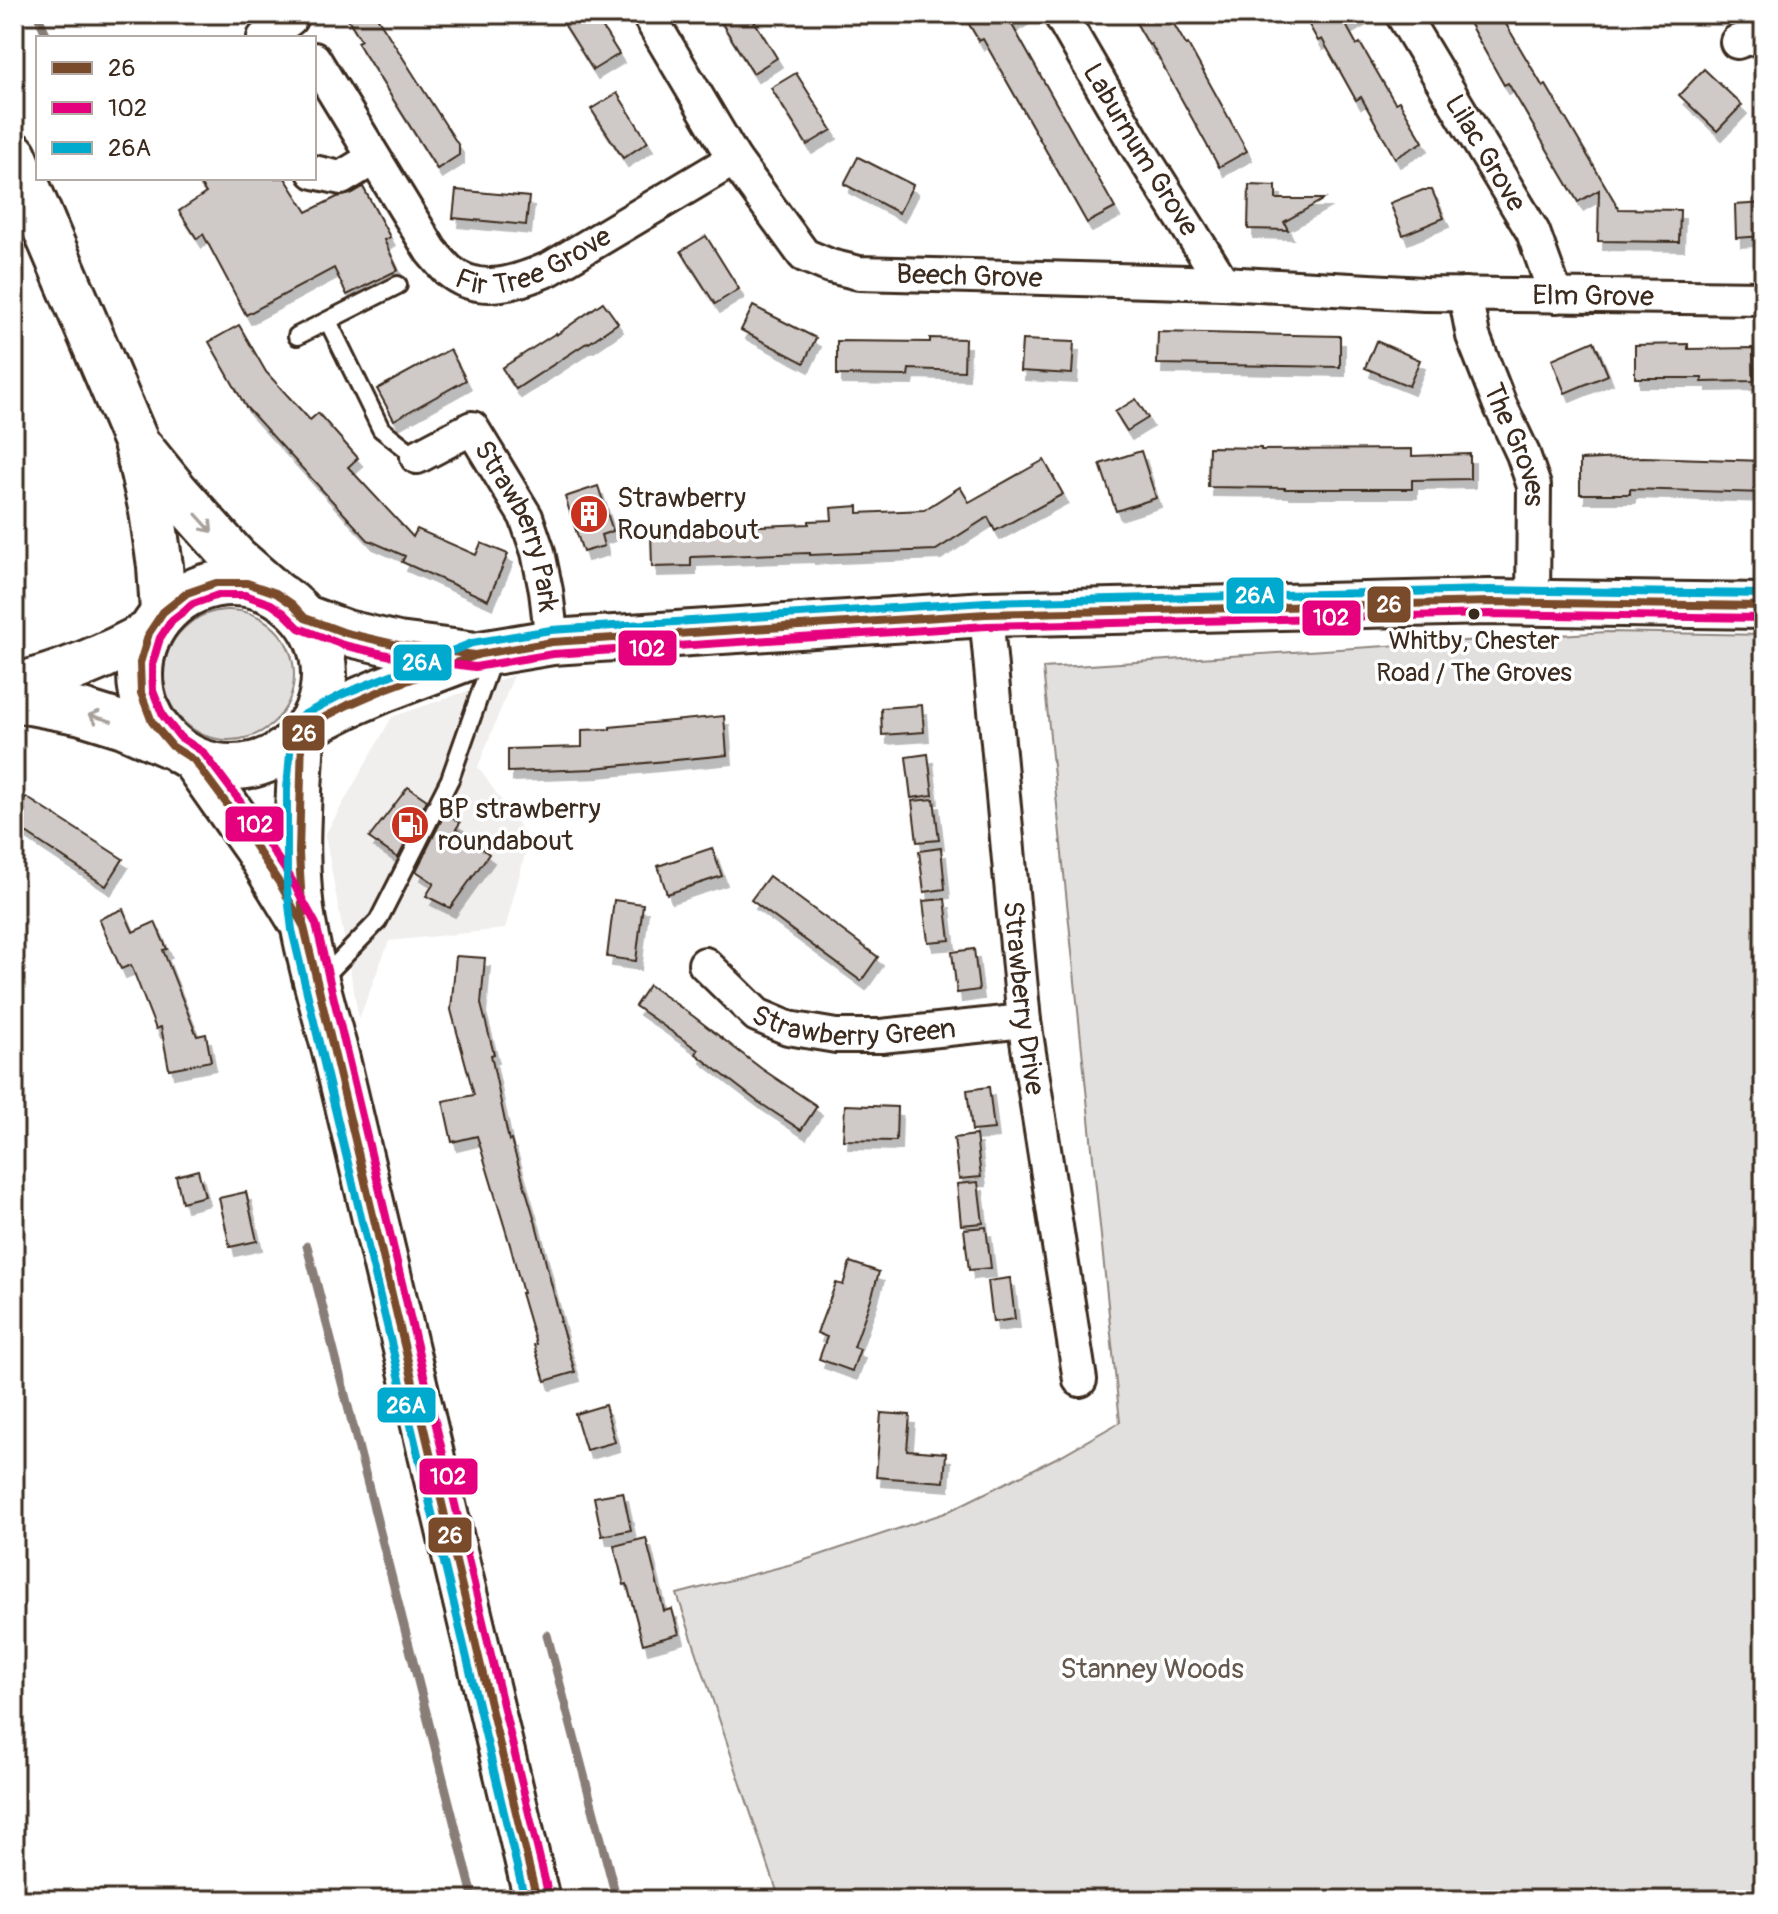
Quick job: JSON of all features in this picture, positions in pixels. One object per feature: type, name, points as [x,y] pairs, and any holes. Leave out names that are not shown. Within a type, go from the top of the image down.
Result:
[{"type":"main road","points":[[14,155],[136,442],[152,511],[160,566],[156,623],[140,663],[141,693],[152,722],[183,753],[256,848],[304,927]]},
{"type":"main road","points":[[136,442],[235,558],[290,606],[319,643],[324,671],[321,699],[305,730],[298,840],[304,927],[537,1900]]},
{"type":"main road","points":[[14,687],[80,667],[116,652],[156,623],[187,593],[216,583],[247,583],[346,633],[398,645],[485,653]]},
{"type":"main road","points":[[14,699],[82,712],[124,725],[183,753],[222,767],[252,765],[279,754],[305,730],[348,705],[385,689],[485,653],[552,642],[986,614],[1533,602],[1764,606]]},
{"type":"street","name":"Beech Grove","points":[[648,14],[734,159],[804,255],[830,266],[859,273],[1223,283],[1424,294]]},
{"type":"street","name":"Laburnum Grove","points":[[1060,14],[1133,140],[1223,283]]},
{"type":"street","name":"Lilac Grove","points":[[1402,14],[1533,232],[1556,296]]},
{"type":"street","points":[[268,36],[293,24]]},
{"type":"street","name":"Fir Tree Grove","points":[[316,62],[431,251],[450,272],[471,282],[495,285],[519,282],[551,268],[734,159]]},
{"type":"street","points":[[316,172],[341,178],[374,158]]},
{"type":"street","name":"Elm Grove","points":[[1424,294],[1764,298]]},
{"type":"street","name":"The Groves","points":[[1465,294],[1473,336],[1534,486],[1533,602]]},
{"type":"street","name":"Strawberry Park","points":[[417,457],[472,428],[526,517],[538,552],[552,642]]},
{"type":"street","name":"Strawberry Drive","points":[[986,614],[1024,1021],[1080,1380]]},
{"type":"street","name":"Strawberry Green","points":[[705,964],[757,1015],[788,1028],[836,1036],[881,1036],[1024,1021]]},
{"type":"lane","points":[[297,336],[398,285]]},
{"type":"lane","points":[[328,321],[381,429],[417,457]]},
{"type":"lane","points":[[317,984],[378,921],[450,779],[485,653]]},
{"type":"shaded area","points":[[514,675],[478,767],[529,840],[505,929],[389,941],[359,1019],[325,835],[392,717]]},
{"type":"green space","points":[[229,610],[254,615],[275,629],[289,650],[294,675],[289,700],[275,721],[254,735],[229,740],[204,735],[183,721],[169,700],[164,675],[169,650],[183,629],[204,615]]},
{"type":"green space","name":"Stanney Woods","points":[[1607,632],[1764,635],[1764,1900],[780,1900],[677,1594],[796,1563],[945,1513],[1060,1456],[1120,1422],[1043,668]]},
{"type":"building","points":[[345,14],[375,14],[459,146],[459,155],[437,169],[357,42],[361,40]]},
{"type":"building","points":[[558,14],[594,14],[619,54],[593,70]]},
{"type":"building","points":[[716,14],[750,14],[777,58],[753,73]]},
{"type":"building","points":[[963,14],[1026,14],[1011,23],[1115,208],[1087,223],[983,39],[979,41]]},
{"type":"building","points":[[1131,14],[1168,14],[1247,151],[1219,167]]},
{"type":"building","points":[[1303,14],[1365,14],[1346,25],[1395,103],[1399,101],[1423,142],[1395,158],[1361,97],[1356,100],[1322,39],[1318,41]]},
{"type":"building","points":[[1464,14],[1500,14],[1619,209],[1680,210],[1679,242],[1598,241],[1599,190],[1578,202],[1508,83],[1504,85]]},
{"type":"building","points":[[1704,69],[1742,105],[1717,131],[1679,95]]},
{"type":"building","points":[[796,73],[832,130],[807,145],[771,88]]},
{"type":"building","points":[[617,93],[648,142],[623,158],[591,109]]},
{"type":"building","points":[[858,157],[913,185],[899,213],[844,184]]},
{"type":"building","points":[[197,180],[286,180],[307,212],[363,187],[390,237],[384,240],[398,270],[347,295],[334,268],[246,315],[203,234],[197,239],[179,211],[206,193]]},
{"type":"building","points":[[1249,185],[1276,186],[1276,199],[1324,199],[1284,222],[1288,230],[1248,229]]},
{"type":"building","points":[[456,190],[529,197],[526,225],[453,218]]},
{"type":"building","points":[[1423,190],[1432,190],[1444,218],[1403,235],[1390,203]]},
{"type":"building","points":[[1764,203],[1764,236],[1736,238],[1735,205]]},
{"type":"building","points":[[706,236],[739,289],[715,304],[681,251]]},
{"type":"building","points":[[603,302],[618,323],[516,389],[502,368]]},
{"type":"building","points":[[753,306],[816,338],[804,363],[741,330]]},
{"type":"building","points":[[239,325],[266,372],[310,420],[318,413],[358,458],[348,467],[413,537],[417,529],[476,555],[481,543],[508,554],[488,600],[402,562],[405,556],[368,540],[246,407],[209,342]]},
{"type":"building","points":[[1158,332],[1340,336],[1340,367],[1157,364]]},
{"type":"building","points":[[930,338],[965,339],[964,371],[909,369],[908,376],[837,375],[837,341],[930,342]]},
{"type":"building","points":[[1022,340],[1074,342],[1072,374],[1020,371]]},
{"type":"building","points":[[1376,341],[1420,360],[1409,386],[1365,368]]},
{"type":"building","points":[[1594,341],[1608,375],[1565,393],[1552,359]]},
{"type":"building","points":[[1688,344],[1688,349],[1753,348],[1754,381],[1635,378],[1635,345]]},
{"type":"building","points":[[450,349],[466,380],[394,420],[377,389]]},
{"type":"building","points":[[1136,399],[1148,418],[1127,431],[1115,412]]},
{"type":"building","points":[[1209,447],[1261,450],[1412,449],[1412,456],[1470,454],[1470,479],[1412,480],[1412,489],[1208,487]]},
{"type":"building","points":[[1141,451],[1156,498],[1116,511],[1100,464]]},
{"type":"building","points":[[1643,457],[1764,461],[1764,493],[1630,489],[1630,494],[1580,494],[1580,460]]},
{"type":"building","points":[[1044,460],[1063,494],[995,531],[988,517],[936,550],[691,557],[691,566],[652,567],[651,532],[809,524],[809,521],[832,520],[831,508],[858,506],[858,513],[924,510],[960,487],[969,502]]},
{"type":"building","name":"Strawberry Roundabout","points":[[598,486],[613,531],[601,535],[604,546],[583,552],[565,497]]},
{"type":"building","points":[[922,705],[924,732],[882,735],[881,708]]},
{"type":"building","points":[[724,716],[727,755],[594,769],[508,772],[508,749],[582,747],[582,730]]},
{"type":"building","points":[[928,754],[933,795],[911,798],[906,757]]},
{"type":"building","points":[[408,787],[427,800],[398,858],[369,838]]},
{"type":"building","points":[[26,797],[123,859],[106,886],[14,825],[14,815]]},
{"type":"building","points":[[934,799],[939,840],[917,842],[912,801]]},
{"type":"building","points":[[445,813],[460,823],[456,829],[489,854],[450,908],[426,896],[434,883],[416,871]]},
{"type":"building","points":[[712,848],[722,876],[667,894],[658,866]]},
{"type":"building","points":[[941,848],[945,889],[924,892],[919,851]]},
{"type":"building","points":[[769,876],[878,957],[861,981],[751,900]]},
{"type":"building","points":[[945,899],[950,940],[928,942],[923,901]]},
{"type":"building","points":[[614,900],[643,904],[636,961],[607,957]]},
{"type":"building","points":[[123,909],[133,932],[155,922],[197,1036],[206,1034],[211,1061],[169,1069],[161,1027],[156,1029],[131,965],[121,969],[99,919]]},
{"type":"building","points":[[974,949],[979,990],[957,993],[952,952]]},
{"type":"building","points":[[456,956],[485,958],[481,1004],[494,1054],[491,1055],[509,1141],[536,1224],[575,1372],[545,1381],[510,1245],[477,1136],[452,1142],[443,1101],[474,1095],[451,1010]]},
{"type":"building","points":[[649,985],[817,1106],[801,1130],[757,1101],[696,1054],[698,1050],[635,1006]]},
{"type":"building","points":[[989,1087],[994,1129],[972,1131],[967,1090]]},
{"type":"building","points":[[845,1105],[897,1107],[896,1141],[843,1140]]},
{"type":"building","points":[[976,1135],[981,1177],[959,1179],[954,1138]]},
{"type":"building","points":[[198,1170],[205,1196],[182,1202],[176,1176]]},
{"type":"building","points":[[978,1182],[983,1223],[961,1225],[957,1184]]},
{"type":"building","points":[[246,1192],[257,1241],[230,1247],[219,1198]]},
{"type":"building","points":[[986,1227],[991,1268],[969,1270],[964,1229]]},
{"type":"building","points":[[850,1262],[879,1272],[854,1347],[860,1349],[852,1371],[819,1359],[827,1337],[817,1333],[836,1283],[843,1285]]},
{"type":"building","points":[[1010,1278],[1015,1319],[993,1322],[988,1281]]},
{"type":"building","points":[[605,1405],[615,1442],[586,1450],[575,1414]]},
{"type":"building","points":[[881,1413],[910,1415],[907,1450],[946,1453],[944,1482],[876,1477]]},
{"type":"building","points":[[623,1492],[631,1530],[602,1536],[594,1497]]},
{"type":"building","points":[[646,1538],[664,1611],[672,1609],[679,1634],[643,1644],[614,1546]]},
{"type":"waterway","points":[[37,14],[47,36]]},
{"type":"waterway","points":[[307,1246],[474,1900]]},
{"type":"waterway","points":[[547,1635],[617,1900]]},
{"type":"transit line","name":"26","points":[[537,1900],[304,927],[280,884],[229,807],[194,760],[172,746],[152,722],[141,693],[140,663],[149,633],[163,612],[187,593],[216,583],[247,583],[276,593],[305,618],[346,633],[398,645],[475,655],[552,642],[986,614],[1489,602],[1764,606]]},
{"type":"transit line","name":"26A","points":[[525,1900],[292,930],[287,888],[287,789],[292,729],[303,715],[343,694],[472,643],[551,630],[986,602],[1489,590],[1764,594]]},
{"type":"transit line","name":"102","points":[[549,1897],[316,924],[290,877],[239,800],[203,752],[180,737],[163,716],[153,691],[152,665],[160,638],[172,620],[193,604],[218,595],[245,595],[271,604],[299,628],[343,645],[396,657],[475,667],[553,654],[987,626],[1489,614],[1764,618]]},
{"type":"transit line","name":"26","points":[[303,924],[299,853],[302,735],[309,725],[348,705],[477,655]]},
{"type":"place","name":"Strawberry Roundabout","points":[[589,514]]},
{"type":"place","name":"Whitby, Chester Road / The Groves","points":[[1474,614]]},
{"type":"place","name":"BP strawberry roundabout","points":[[410,825]]}]
